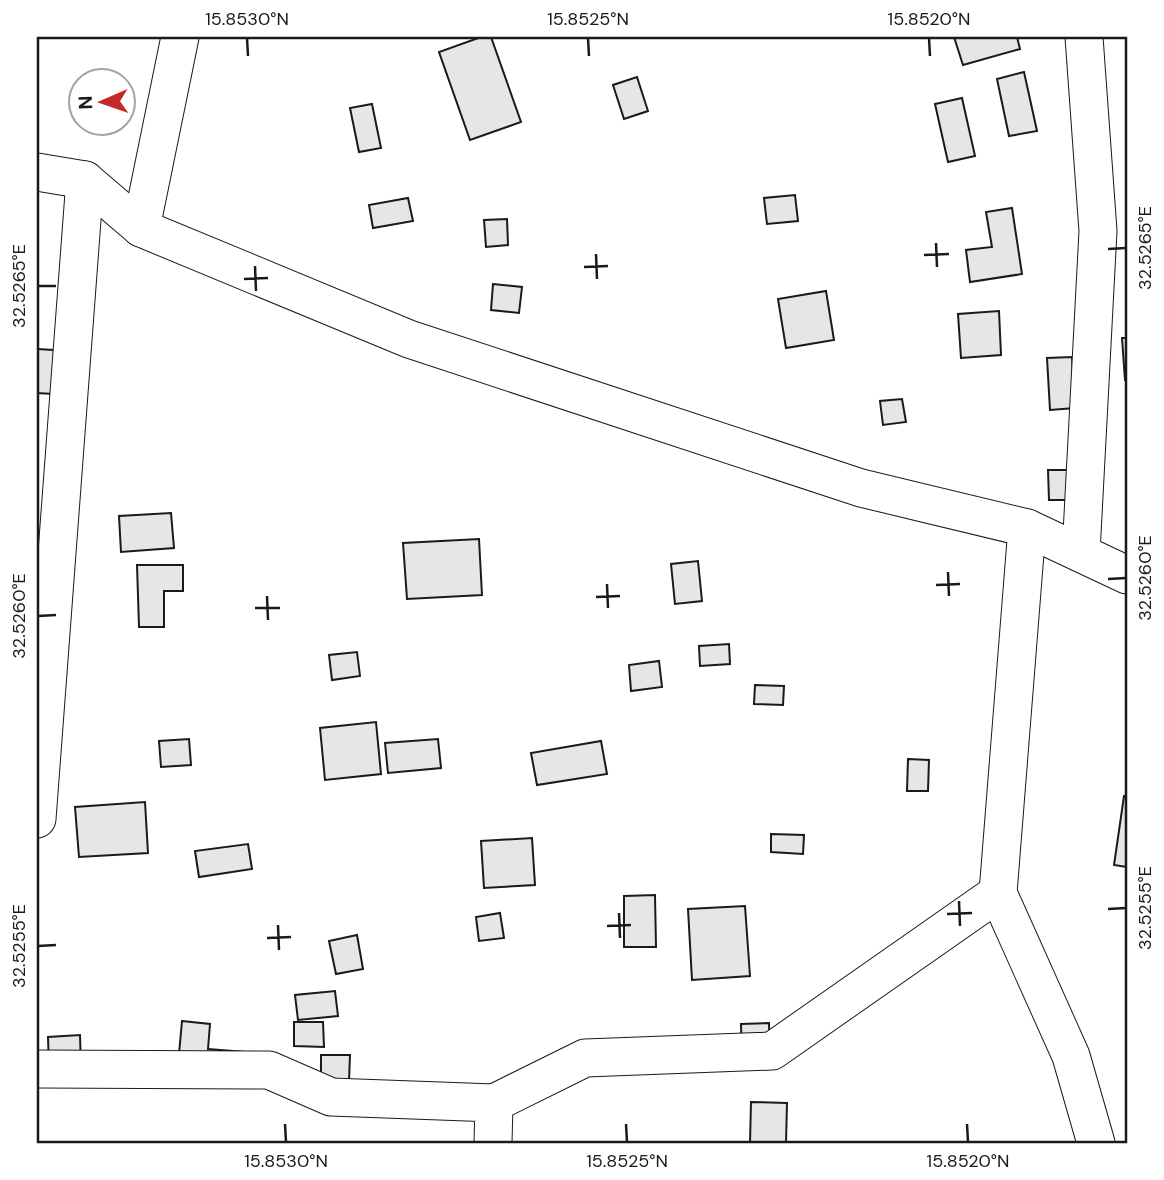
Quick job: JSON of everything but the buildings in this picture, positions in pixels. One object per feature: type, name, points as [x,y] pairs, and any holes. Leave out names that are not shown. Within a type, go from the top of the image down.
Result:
[{"type":"street","points":[[141,228],[180,37]]},
{"type":"street","points":[[1081,553],[1098,231],[1084,37]]},
{"type":"street","points":[[37,172],[85,180],[141,228],[409,339],[861,488],[1027,528],[1127,575]]},
{"type":"street","points":[[37,819],[85,180]]},
{"type":"street","points":[[1027,528],[998,892],[1071,1056],[1096,1143]]},
{"type":"street","points":[[37,1069],[269,1070],[331,1097],[494,1103],[585,1058],[772,1051],[998,892]]},
{"type":"street","points":[[493,1143],[494,1103]]}]
